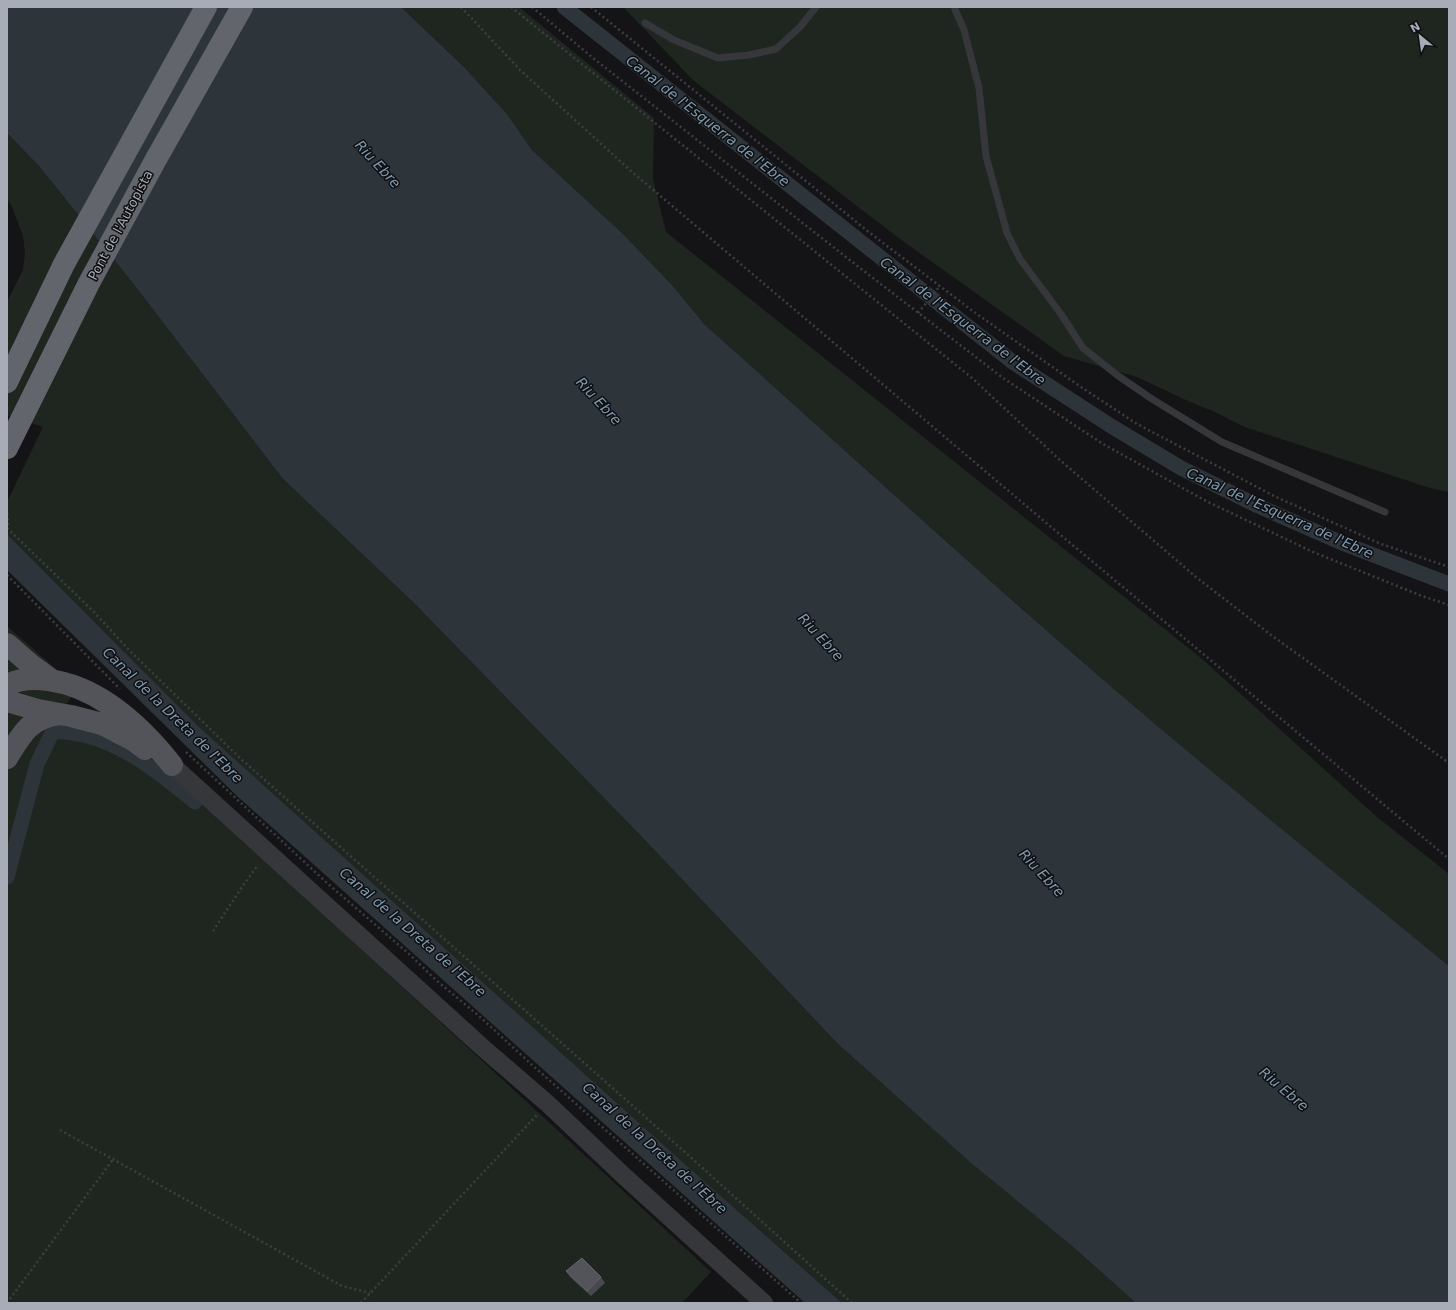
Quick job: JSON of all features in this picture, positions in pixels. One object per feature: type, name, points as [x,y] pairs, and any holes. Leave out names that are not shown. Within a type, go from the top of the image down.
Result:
[{"type":"highway","points":[[7,382],[64,264],[206,7]]},
{"type":"highway","name":"Pont de l'Autopista","points":[[7,448],[89,283],[155,161],[242,7]]},
{"type":"main road","points":[[7,644],[59,687],[60,696],[58,703],[49,710],[38,710]]},
{"type":"main road","points":[[7,685],[25,679],[39,678],[67,683],[81,688],[114,708],[157,746],[177,757]]},
{"type":"main road","points":[[7,701],[38,710],[102,724],[133,740],[177,757]]},
{"type":"main road","points":[[7,758],[21,735],[35,722],[59,714],[71,716]]},
{"type":"street","points":[[177,757],[268,851],[482,1047],[548,1104],[624,1176],[764,1303]]},
{"type":"lane","points":[[644,23],[674,40],[718,58],[749,55],[776,49],[800,28],[816,7]]},
{"type":"lane","points":[[954,7],[964,30],[979,88],[986,156],[1007,232],[1020,259],[1084,348],[1123,379],[1222,442],[1385,512]]},
{"type":"path","points":[[461,7],[520,70],[631,171],[1057,532],[1449,859]]},
{"type":"path","points":[[511,7],[972,378],[1061,461],[1201,581],[1271,636],[1449,763]]},
{"type":"path","points":[[532,7],[593,58],[918,313],[1003,378],[1103,444],[1192,494],[1313,552],[1422,596],[1449,604]]},
{"type":"path","points":[[591,7],[864,228],[980,317],[1137,424],[1276,497],[1381,544],[1449,567]]},
{"type":"path","points":[[918,313],[940,286]]},
{"type":"path","points":[[7,508],[8,528],[94,612],[130,651],[241,759],[682,1149],[852,1303]]},
{"type":"path","points":[[7,575],[123,691]]},
{"type":"path","points":[[177,757],[408,953],[436,980],[479,1016],[801,1303]]},
{"type":"path","points":[[213,931],[268,851]]},
{"type":"path","points":[[361,1303],[548,1104]]},
{"type":"path","points":[[60,1130],[114,1158],[342,1286],[370,1293]]},
{"type":"path","points":[[7,1303],[114,1158]]},
{"type":"shaded area","points":[[401,7],[519,7],[654,118],[653,179],[666,232],[1201,658],[1377,817],[1449,874],[1449,966],[1239,794],[1114,689],[959,553],[705,325],[673,286],[622,233],[532,150],[507,114],[464,67]]},
{"type":"shaded area","points":[[623,7],[1449,7],[1449,492],[1430,488],[1242,426],[1215,412],[1137,377],[1064,356],[900,239],[694,81]]},
{"type":"shaded area","points":[[7,133],[39,166],[132,282],[283,479],[414,603],[643,838],[838,1044],[971,1163],[1072,1246],[1136,1303],[842,1303],[687,1166],[198,726],[7,534],[7,502],[43,427],[7,415],[7,302],[23,270],[25,253],[23,236],[13,209],[7,198]]},
{"type":"shaded area","points":[[7,626],[56,669],[82,681],[53,724],[120,741],[178,780],[711,1272],[682,1303],[7,1303]]},
{"type":"water","name":"Riu Ebre","points":[[7,7],[401,7],[464,67],[507,114],[532,150],[622,233],[673,286],[705,325],[959,553],[1114,689],[1239,794],[1449,966],[1449,1303],[1136,1303],[1072,1246],[971,1163],[838,1044],[643,838],[414,603],[283,479],[132,282],[39,166],[7,133]]},
{"type":"water","name":"Canal de la Dreta de l'Ebre","points":[[7,534],[198,726],[687,1166],[842,1303],[805,1303],[238,797],[7,570]]},
{"type":"building","points":[[582,1258],[601,1277],[587,1291],[566,1271]]},
{"type":"waterway","name":"Canal de l'Esquerra de l'Ebre","points":[[564,7],[1014,363],[1111,426],[1181,468],[1258,506],[1342,543],[1449,584]]},
{"type":"waterway","points":[[7,877],[37,764],[52,733],[73,733],[90,736],[106,742],[153,769],[195,802]]}]
